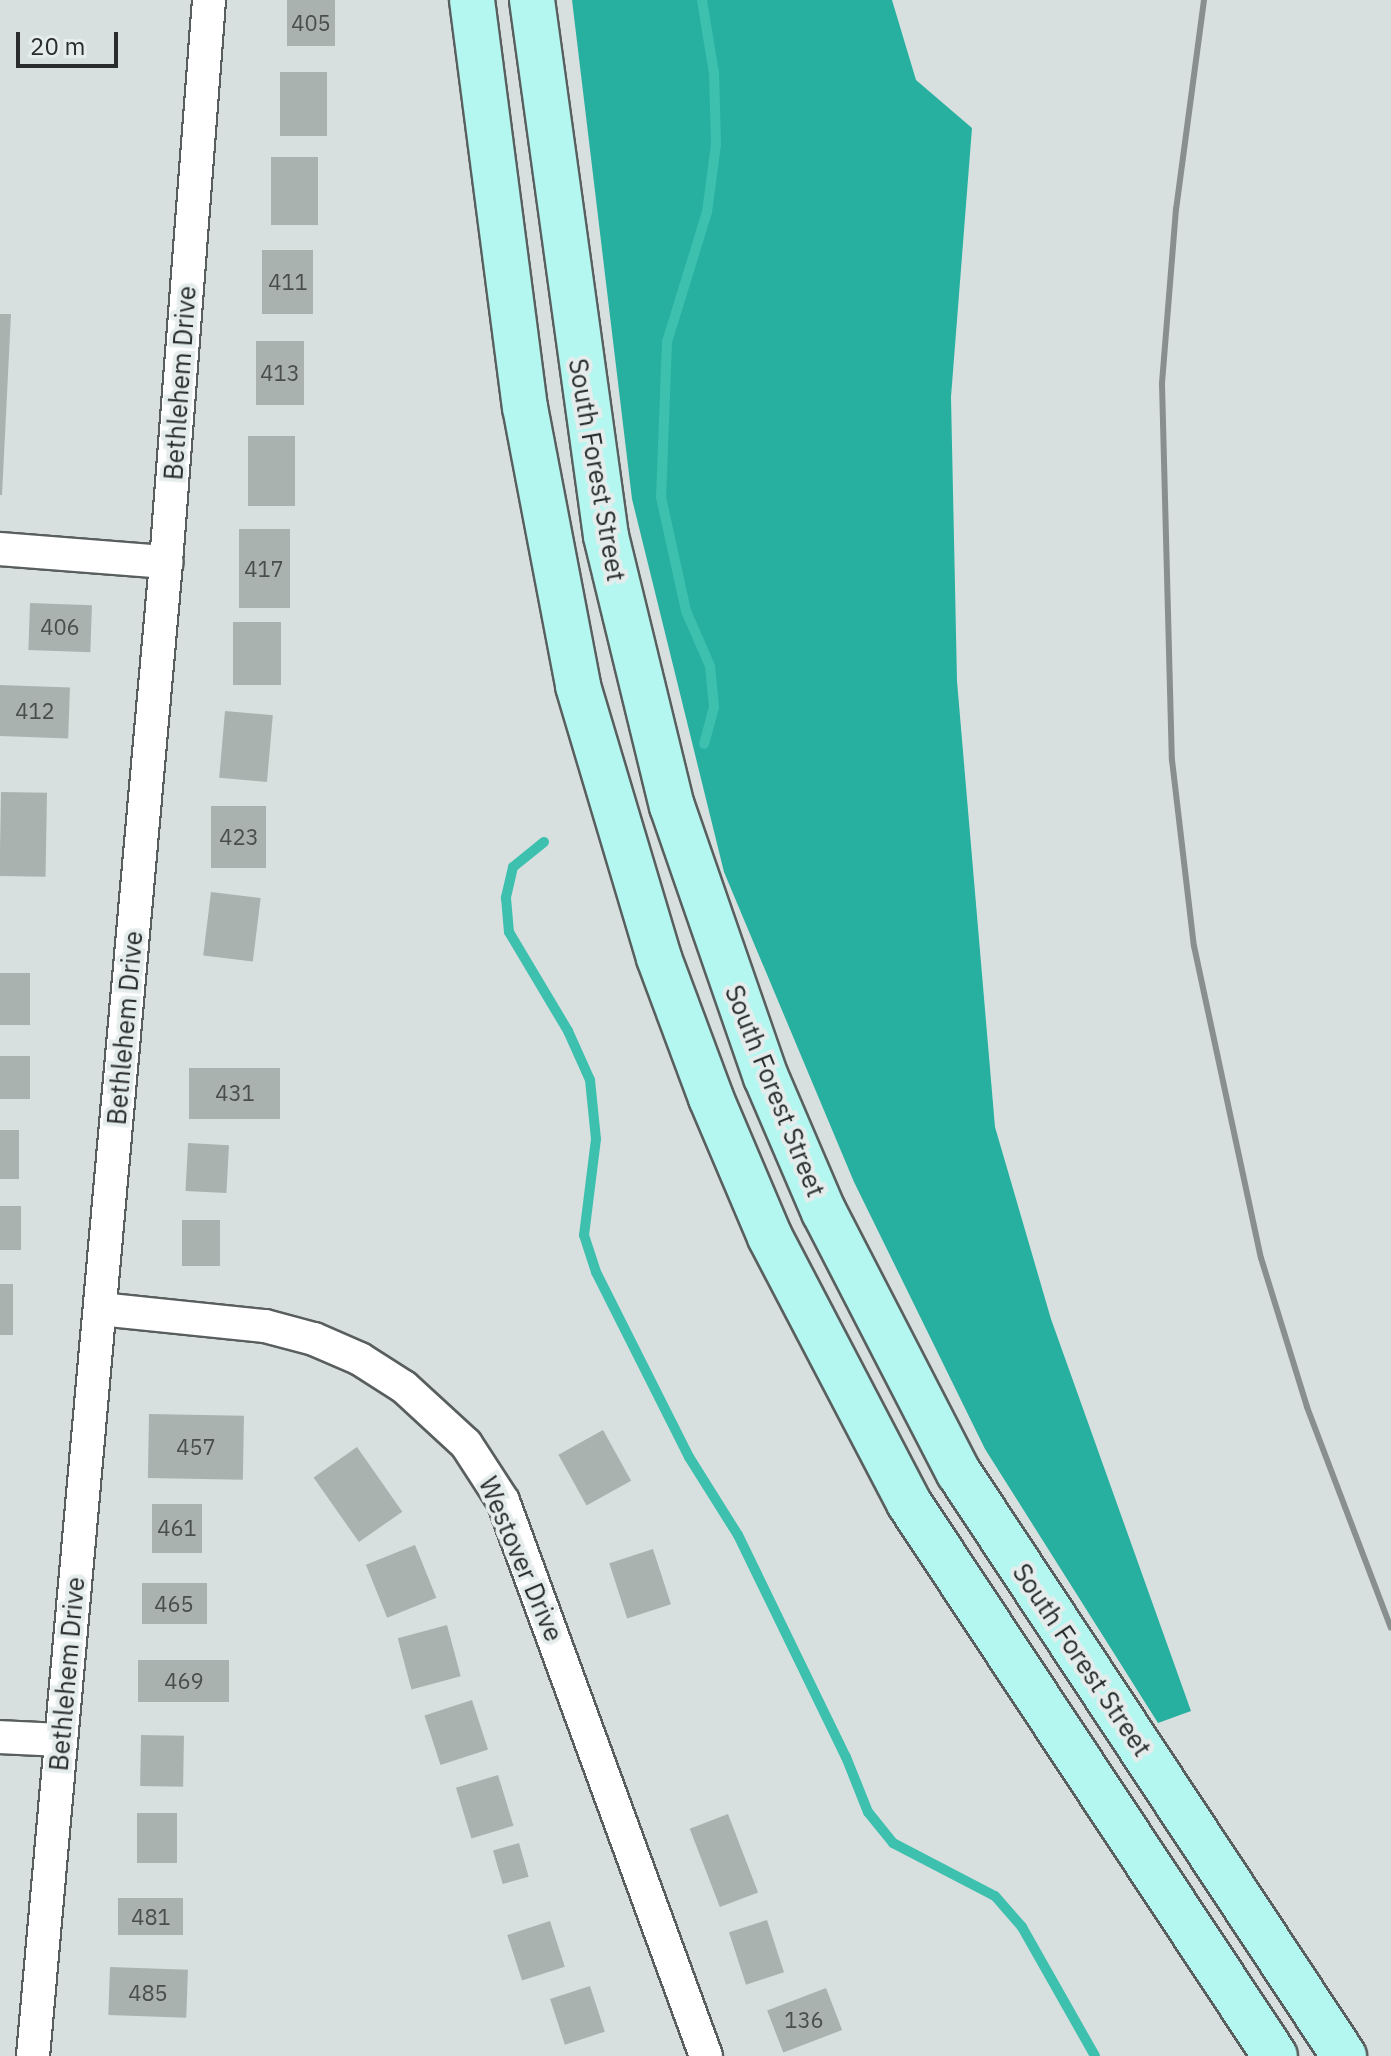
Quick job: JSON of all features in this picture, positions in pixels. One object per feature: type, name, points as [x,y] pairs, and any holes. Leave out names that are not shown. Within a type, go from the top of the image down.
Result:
[{"type":"street","name":"Bethlehem Drive","points":[[33,2056],[166,562],[209,0]]},
{"type":"street","points":[[472,0],[525,407],[578,686],[644,913],[711,1098],[770,1237],[909,1503],[1275,2056]]},
{"type":"street","name":"South Forest Street","points":[[532,0],[583,399],[609,551],[672,806],[766,1077],[830,1225],[959,1473],[1344,2056]]},
{"type":"street","points":[[0,549],[166,562]]},
{"type":"street","name":"Westover Drive","points":[[100,1309],[265,1326],[314,1339],[360,1359],[404,1387],[466,1444],[503,1501],[706,2056]]},
{"type":"street","points":[[0,1737],[61,1740]]},
{"type":"green space","points":[[572,0],[892,0],[916,80],[972,128],[951,397],[957,681],[995,1127],[1051,1319],[1191,1711],[1158,1723],[985,1449],[854,1182],[724,872],[632,499]]},
{"type":"building","points":[[287,0],[335,0],[335,46],[287,46]]},
{"type":"building","points":[[280,72],[327,72],[327,136],[280,136]]},
{"type":"building","points":[[271,157],[318,157],[318,225],[271,225]]},
{"type":"building","points":[[262,250],[313,250],[313,314],[262,314]]},
{"type":"building","points":[[0,314],[11,314],[2,495],[0,495]]},
{"type":"building","points":[[256,341],[304,341],[304,405],[256,405]]},
{"type":"building","points":[[248,436],[295,436],[295,506],[248,506]]},
{"type":"building","points":[[239,529],[290,529],[290,608],[239,608]]},
{"type":"building","points":[[30,603],[92,605],[90,652],[28,650]]},
{"type":"building","points":[[233,622],[281,622],[281,685],[233,685]]},
{"type":"building","points":[[0,685],[70,687],[68,738],[0,736]]},
{"type":"building","points":[[225,711],[273,715],[267,782],[219,778]]},
{"type":"building","points":[[1,792],[47,793],[46,877],[0,876]]},
{"type":"building","points":[[211,806],[266,806],[266,868],[211,868]]},
{"type":"building","points":[[211,892],[261,898],[253,962],[203,956]]},
{"type":"building","points":[[0,973],[30,973],[30,1025],[0,1025]]},
{"type":"building","points":[[0,1056],[30,1056],[30,1099],[0,1099]]},
{"type":"building","points":[[189,1068],[280,1068],[280,1119],[189,1119]]},
{"type":"building","points":[[0,1130],[19,1130],[19,1179],[0,1179]]},
{"type":"building","points":[[188,1143],[229,1145],[226,1193],[185,1191]]},
{"type":"building","points":[[0,1206],[21,1206],[21,1250],[0,1250]]},
{"type":"building","points":[[182,1220],[220,1220],[220,1266],[182,1266]]},
{"type":"building","points":[[0,1284],[13,1284],[13,1335],[0,1335]]},
{"type":"building","points":[[149,1414],[244,1416],[243,1480],[148,1478]]},
{"type":"building","points":[[603,1430],[631,1481],[587,1505],[558,1455]]},
{"type":"building","points":[[357,1447],[402,1512],[359,1542],[314,1477]]},
{"type":"building","points":[[152,1504],[202,1504],[202,1553],[152,1553]]},
{"type":"building","points":[[415,1545],[436,1598],[387,1618],[366,1565]]},
{"type":"building","points":[[653,1549],[671,1604],[627,1618],[609,1563]]},
{"type":"building","points":[[142,1583],[207,1583],[207,1624],[142,1624]]},
{"type":"building","points":[[447,1625],[461,1676],[411,1689],[398,1638]]},
{"type":"building","points":[[138,1660],[229,1660],[229,1702],[138,1702]]},
{"type":"building","points":[[472,1700],[488,1749],[441,1765],[424,1715]]},
{"type":"building","points":[[141,1735],[184,1736],[183,1787],[140,1786]]},
{"type":"building","points":[[498,1775],[513,1826],[471,1839],[456,1788]]},
{"type":"building","points":[[137,1813],[177,1813],[177,1863],[137,1863]]},
{"type":"building","points":[[728,1814],[758,1892],[720,1907],[690,1829]]},
{"type":"building","points":[[519,1843],[529,1877],[503,1884],[493,1850]]},
{"type":"building","points":[[118,1898],[183,1898],[183,1935],[118,1935]]},
{"type":"building","points":[[767,1920],[784,1972],[746,1985],[729,1932]]},
{"type":"building","points":[[550,1921],[565,1967],[522,1981],[507,1935]]},
{"type":"building","points":[[110,1967],[188,1970],[186,2018],[108,2015]]},
{"type":"building","points":[[590,1986],[605,2032],[565,2045],[550,1999]]},
{"type":"building","points":[[826,1988],[842,2030],[783,2053],[767,2011]]},
{"type":"waterway","points":[[702,0],[714,73],[716,144],[707,212],[667,342],[661,497],[686,611],[710,666],[714,707],[704,744]]},
{"type":"waterway","points":[[544,842],[513,867],[506,898],[509,932],[568,1031],[590,1080],[596,1139],[584,1235],[596,1272],[689,1457],[738,1535],[846,1757],[868,1812],[893,1843],[995,1896],[1022,1927],[1095,2056]]},
{"type":"railway","points":[[1204,0],[1176,209],[1162,384],[1172,760],[1194,946],[1261,1258],[1307,1407],[1391,1628]]}]
